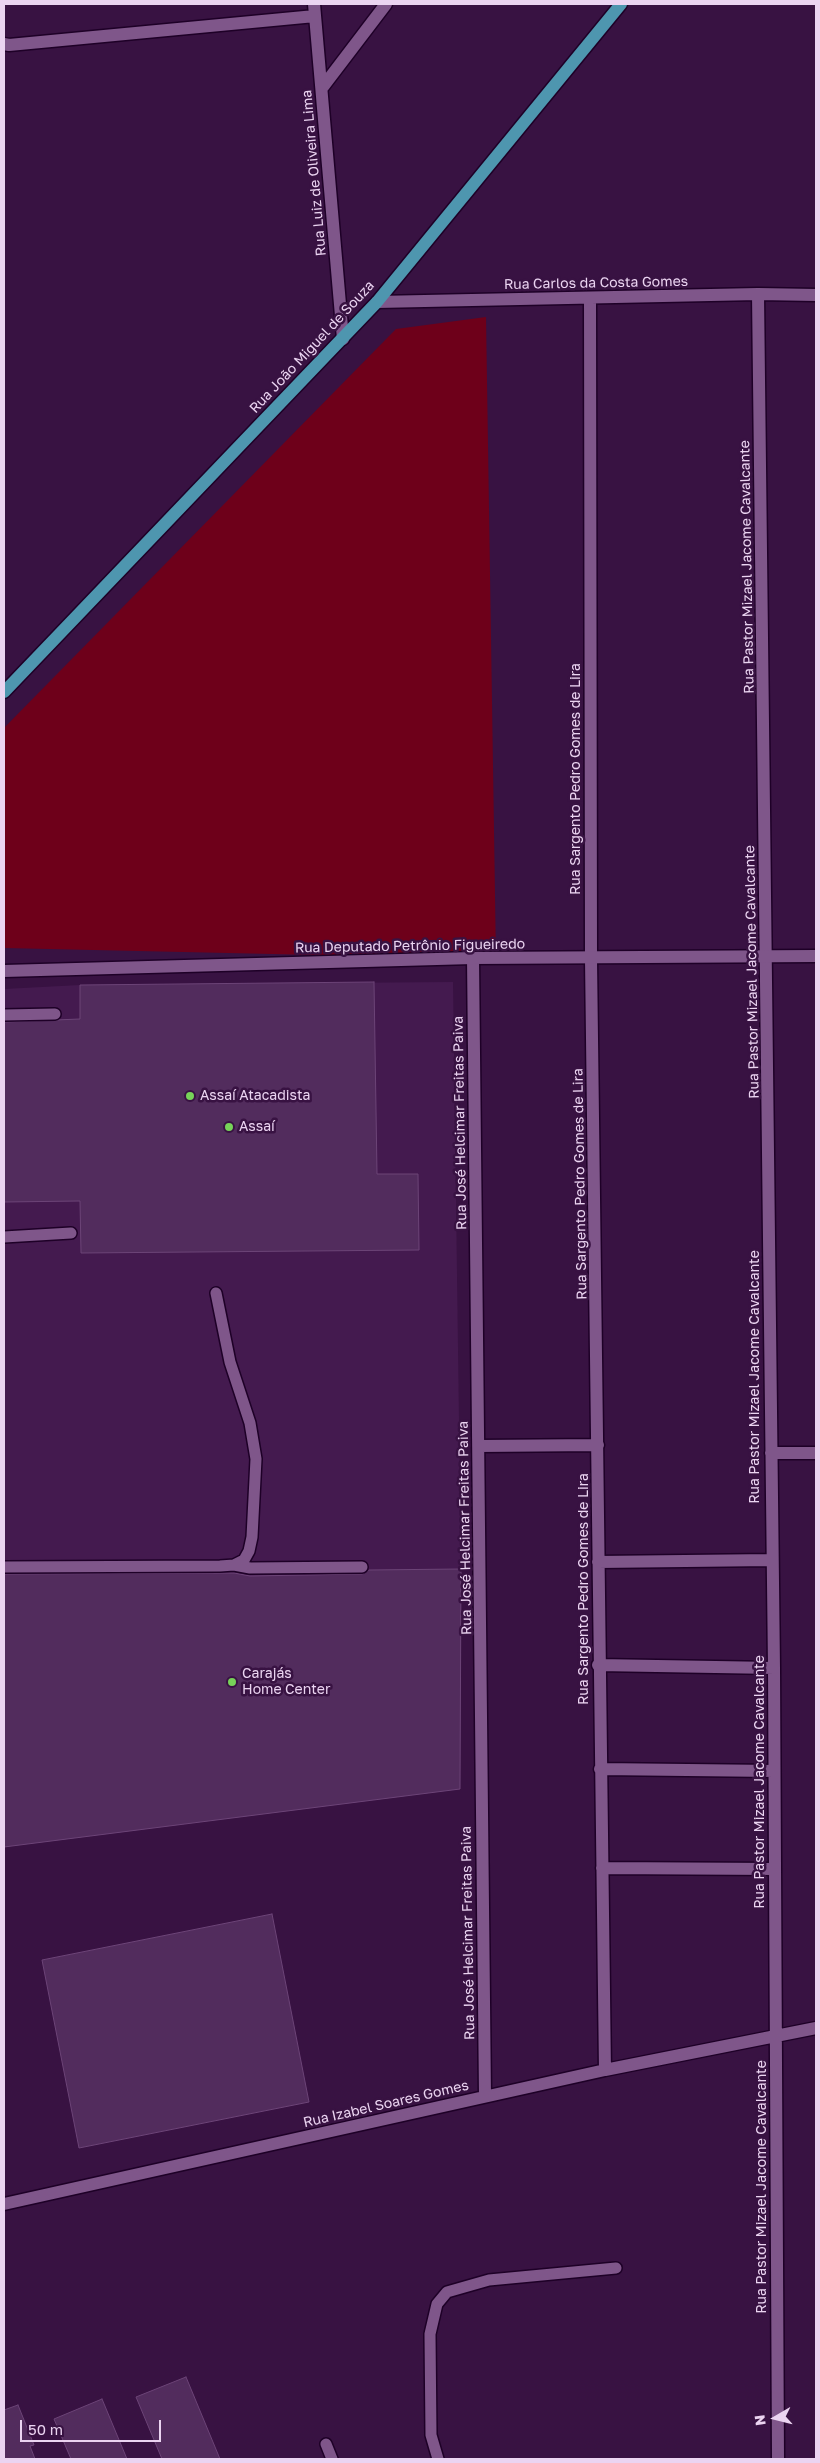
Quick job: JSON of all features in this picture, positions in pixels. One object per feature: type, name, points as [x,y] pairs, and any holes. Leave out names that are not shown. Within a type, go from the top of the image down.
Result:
[{"type":"main road","name":"Rua João Miguel de Souza","points":[[4,692],[377,302],[620,4]]},
{"type":"street","points":[[322,88],[386,4]]},
{"type":"street","points":[[6,44],[315,10]]},
{"type":"street","name":"Rua Luiz de Oliveira Lima","points":[[315,10],[343,339]]},
{"type":"street","name":"Rua Carlos da Costa Gomes","points":[[377,302],[758,294],[816,295]]},
{"type":"street","name":"Rua Pastor Mizael Jacome Cavalcante","points":[[758,294],[774,1668],[778,2459]]},
{"type":"street","name":"Rua Sargento Pedro Gomes de Lira","points":[[590,299],[591,959],[598,1445],[598,1665],[605,2070]]},
{"type":"street","name":"Rua Deputado Petrônio Figueiredo","points":[[4,971],[473,958],[591,959],[816,956]]},
{"type":"street","name":"Rua José Helcimar Freitas Paiva","points":[[473,958],[485,2096]]},
{"type":"street","points":[[479,1446],[598,1445]]},
{"type":"street","points":[[771,1453],[816,1453]]},
{"type":"street","points":[[598,1562],[772,1560]]},
{"type":"street","points":[[598,1665],[774,1668]]},
{"type":"street","points":[[600,1769],[774,1771]]},
{"type":"street","points":[[602,1868],[775,1869]]},
{"type":"street","name":"Rua Izabel Soares Gomes","points":[[4,2204],[485,2096],[816,2028]]},
{"type":"lane","points":[[4,1015],[55,1014]]},
{"type":"lane","points":[[4,1236],[71,1233]]},
{"type":"lane","points":[[216,1293],[230,1362],[250,1422],[256,1459],[249,1551],[244,1560],[234,1565]]},
{"type":"lane","points":[[4,1567],[234,1565],[250,1568],[362,1567]]},
{"type":"lane","points":[[438,2459],[430,2436],[430,2334],[437,2304],[447,2292],[489,2280],[616,2268]]},
{"type":"lane","points":[[326,2444],[332,2459]]},
{"type":"shaded area","points":[[486,317],[496,959],[4,948],[4,728],[396,329]]},
{"type":"shaded area","points":[[453,982],[461,1569],[460,1789],[4,1847],[4,989],[80,985]]},
{"type":"building","name":"Assaí","points":[[374,982],[377,1174],[418,1174],[419,1250],[81,1253],[80,1201],[4,1202],[4,1022],[80,1019],[80,985]]},
{"type":"building","name":"Carajás Home Center","points":[[461,1569],[460,1789],[4,1847],[4,1574],[234,1573],[250,1576],[362,1574],[369,1570]]},
{"type":"building","points":[[272,1914],[309,2102],[79,2148],[42,1960]]},
{"type":"building","points":[[186,2377],[220,2459],[162,2459],[136,2397]]},
{"type":"building","points":[[102,2399],[127,2459],[71,2459],[54,2419]]},
{"type":"building","points":[[18,2405],[34,2445],[30,2446],[35,2459],[4,2459],[4,2410]]},
{"type":"place","name":"Assaí Atacadista","points":[[190,1096]]},
{"type":"place","name":"Assaí","points":[[229,1127]]},
{"type":"place","name":"Carajás Home Center","points":[[232,1682]]}]
